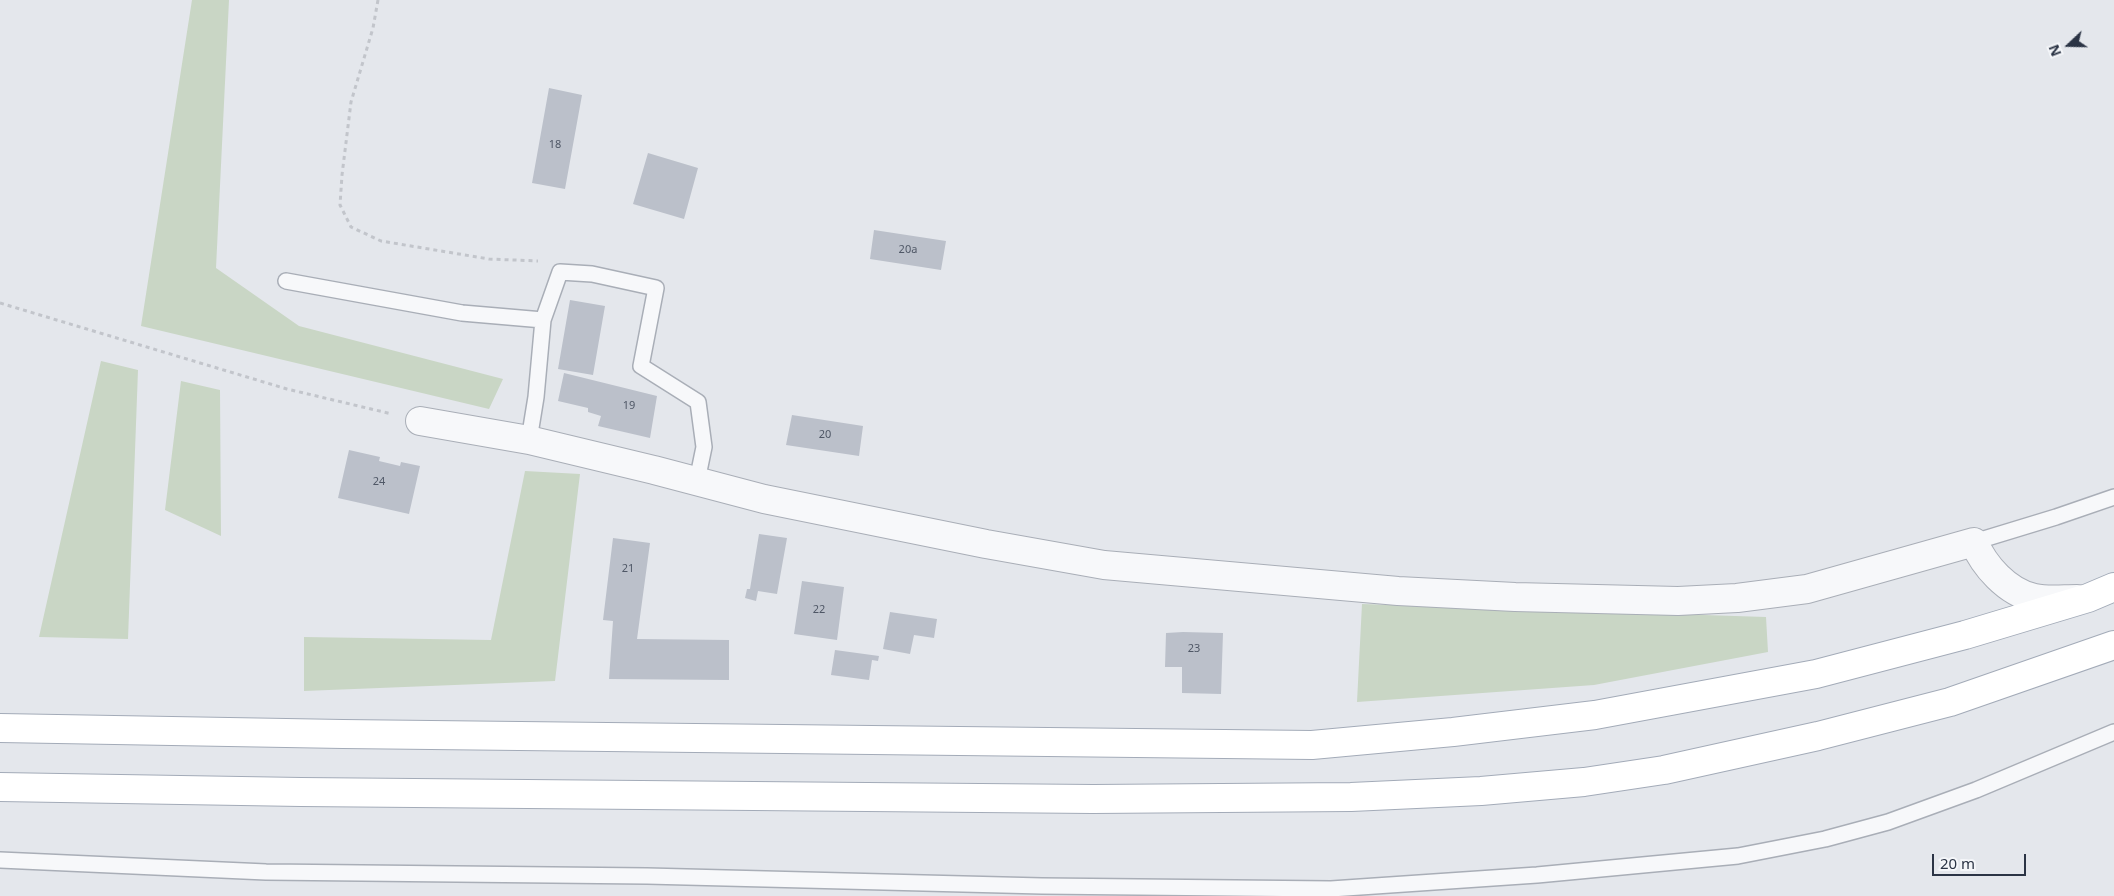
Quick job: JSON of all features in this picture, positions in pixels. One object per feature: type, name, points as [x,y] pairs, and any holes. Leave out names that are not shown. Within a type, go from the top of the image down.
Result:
[{"type":"main road","points":[[0,728],[323,734],[1312,745],[1453,732],[1595,715],[1806,676],[1965,635],[2088,598],[2114,587]]},
{"type":"main road","points":[[0,787],[301,792],[1094,799],[1351,797],[1480,791],[1584,782],[1664,770],[1818,736],[1950,702],[2114,646]]},
{"type":"street","points":[[420,421],[529,440],[825,513],[1104,564],[1398,591],[1515,597],[1678,601],[1737,598],[1807,588],[1974,542],[1987,566],[2005,584],[2033,598],[2088,598]]},
{"type":"lane","points":[[529,440],[536,397],[543,320],[560,272],[592,274],[656,288],[642,366],[698,402],[704,447],[697,481]]},
{"type":"lane","points":[[286,280],[462,314],[543,320]]},
{"type":"lane","points":[[1974,542],[2114,497]]},
{"type":"lane","points":[[0,860],[266,872],[647,876],[1042,886],[1331,889],[1537,875],[1738,856],[1767,851],[1825,839],[1888,822],[1976,790],[2114,732]]},
{"type":"path","points":[[378,0],[351,102],[342,175],[340,205],[351,227],[381,241],[489,259],[538,261]]},
{"type":"path","points":[[0,303],[288,389],[420,421]]},
{"type":"green space","points":[[192,0],[229,0],[216,268],[299,326],[503,379],[489,409],[141,326]]},
{"type":"green space","points":[[101,361],[138,370],[128,639],[39,637]]},
{"type":"green space","points":[[181,381],[220,390],[221,536],[165,510]]},
{"type":"green space","points":[[525,471],[580,474],[555,681],[304,691],[304,637],[491,640]]},
{"type":"green space","points":[[1362,604],[1766,617],[1768,652],[1594,685],[1357,702]]},
{"type":"building","points":[[549,88],[582,95],[565,189],[532,183]]},
{"type":"building","points":[[648,153],[698,168],[684,219],[633,204]]},
{"type":"building","points":[[874,230],[946,241],[941,270],[870,259]]},
{"type":"building","points":[[570,300],[605,306],[593,375],[558,369]]},
{"type":"building","points":[[564,373],[657,396],[650,438],[598,426],[601,416],[588,412],[588,408],[558,401]]},
{"type":"building","points":[[792,415],[863,426],[859,456],[786,445]]},
{"type":"building","points":[[349,450],[380,457],[379,461],[400,466],[401,462],[420,466],[409,514],[338,498]]},
{"type":"building","points":[[759,534],[787,538],[777,594],[758,591],[756,601],[745,598],[747,589],[750,589]]},
{"type":"building","points":[[613,538],[650,543],[637,639],[729,640],[729,680],[609,679],[613,621],[603,620]]},
{"type":"building","points":[[802,581],[844,587],[837,640],[794,634]]},
{"type":"building","points":[[890,612],[937,619],[934,638],[914,635],[910,654],[883,649]]},
{"type":"building","points":[[1166,633],[1223,633],[1221,694],[1182,693],[1182,667],[1165,667]]},
{"type":"building","points":[[835,650],[879,656],[878,661],[872,660],[869,680],[831,675]]}]
